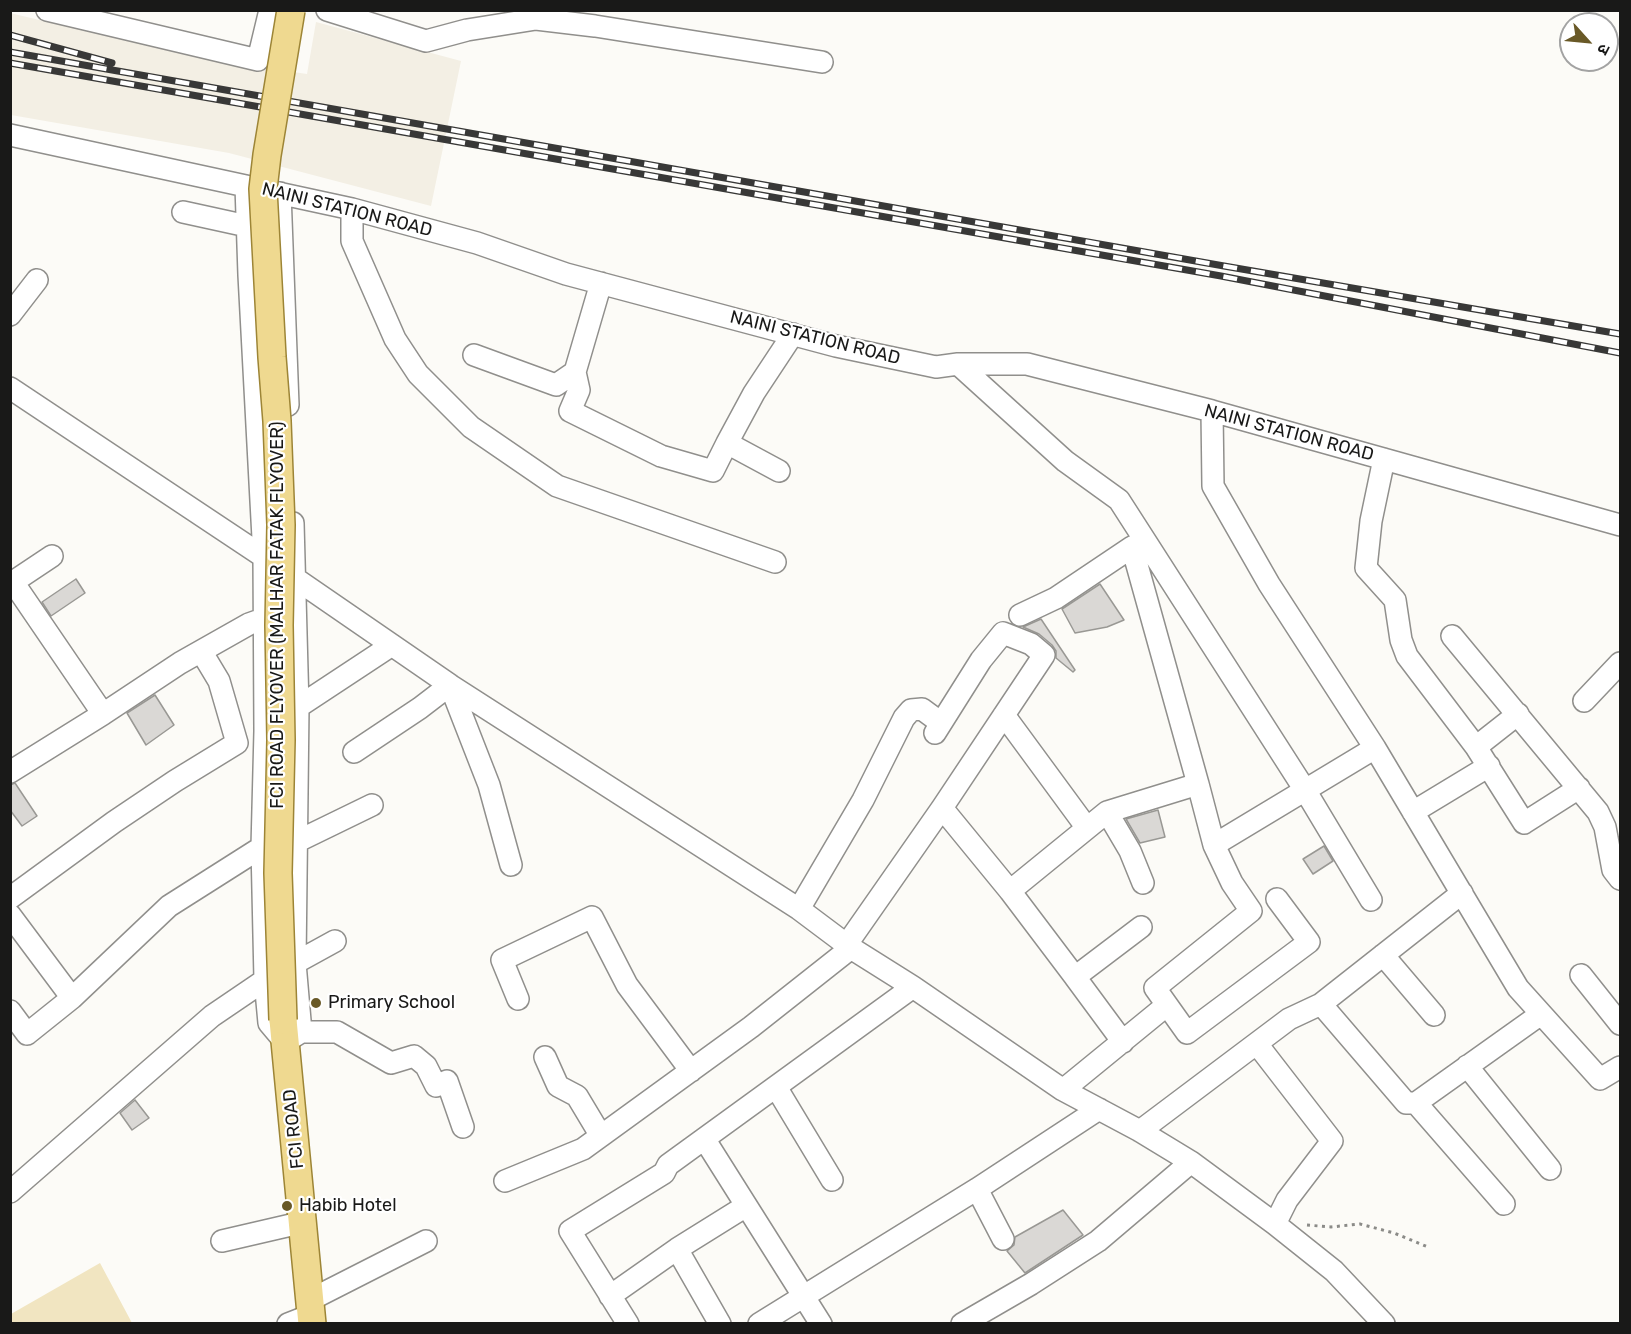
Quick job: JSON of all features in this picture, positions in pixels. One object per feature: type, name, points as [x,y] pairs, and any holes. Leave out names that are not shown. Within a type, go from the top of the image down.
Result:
[{"type":"main road","name":"FCI ROAD FLYOVER (MALHAR FATAK FLYOVER)","points":[[290,1031],[278,873],[281,740],[279,625],[281,525],[263,189],[291,10]]},
{"type":"main road","name":"FCI ROAD","points":[[290,1031],[304,1222],[306,1316]]},
{"type":"street","points":[[47,10],[258,60],[270,10]]},
{"type":"street","points":[[327,10],[426,41],[467,30],[536,20],[595,26],[822,62]]},
{"type":"street","name":"NAINI STATION ROAD","points":[[10,135],[352,209],[477,243],[566,274],[836,346],[936,367],[958,364],[1027,364],[1212,411],[1620,525]]},
{"type":"street","points":[[246,186],[264,557],[265,731],[262,847],[265,980],[269,1023],[290,1031],[337,1032],[391,1063],[414,1056],[426,1066],[436,1086],[454,1078],[463,1127]]},
{"type":"street","points":[[280,193],[298,707],[295,963],[290,1031]]},
{"type":"street","points":[[352,209],[352,241],[395,339],[418,374],[471,427],[557,486],[775,562]]},
{"type":"street","points":[[183,212],[247,226]]},
{"type":"street","points":[[10,315],[37,280]]},
{"type":"street","points":[[601,283],[575,372],[579,390],[570,411],[661,456],[713,471],[754,393],[793,334]]},
{"type":"street","points":[[474,355],[556,385],[575,372]]},
{"type":"street","points":[[958,364],[1065,461],[1119,500],[1139,545],[1214,845],[1232,884],[1251,910],[1155,988],[1187,1033],[1309,942],[1276,899]]},
{"type":"street","points":[[10,388],[264,557],[450,685],[800,909],[849,946],[1064,1090],[1140,1131],[1191,1162],[1334,1271],[1384,1323]]},
{"type":"street","points":[[1212,411],[1213,486],[1269,584],[1375,748],[1518,988],[1600,1079],[1620,1067]]},
{"type":"street","points":[[728,443],[779,471]]},
{"type":"street","points":[[1384,459],[1371,521],[1366,568],[1395,600],[1401,640],[1407,656],[1476,747],[1524,823],[1579,788]]},
{"type":"street","points":[[1020,615],[1056,598],[1139,545]]},
{"type":"street","points":[[1139,545],[1305,790],[1371,900]]},
{"type":"street","points":[[52,556],[12,583],[104,714]]},
{"type":"street","points":[[10,772],[104,714],[180,663],[249,624],[263,619]]},
{"type":"street","points":[[505,1181],[583,1149],[751,1027],[849,946],[1044,655],[1031,644],[1003,633],[981,660],[938,728],[922,709],[911,710],[904,718],[863,800],[800,909]]},
{"type":"street","points":[[1452,636],[1598,812],[1605,827],[1612,870],[1620,879]]},
{"type":"street","points":[[298,707],[392,645]]},
{"type":"street","points":[[10,898],[132,810],[237,743],[219,681],[201,651]]},
{"type":"street","points":[[1584,701],[1620,663]]},
{"type":"street","points":[[354,752],[450,685]]},
{"type":"street","points":[[450,685],[489,786],[511,865]]},
{"type":"street","points":[[1476,747],[1518,714]]},
{"type":"street","points":[[1004,715],[1088,828]]},
{"type":"street","points":[[1214,845],[1375,748]]},
{"type":"street","points":[[1413,812],[1489,766]]},
{"type":"street","points":[[1010,891],[1107,812],[1198,784]]},
{"type":"street","points":[[296,842],[372,805]]},
{"type":"street","points":[[942,808],[1010,891],[1123,1042]]},
{"type":"street","points":[[1107,812],[1130,851],[1143,883]]},
{"type":"street","points":[[10,1011],[27,1034],[72,998],[169,906],[262,847]]},
{"type":"street","points":[[1140,1131],[1289,1019],[1321,1004],[1462,893]]},
{"type":"street","points":[[10,915],[72,998]]},
{"type":"street","points":[[518,999],[502,960],[592,917],[627,985],[691,1071]]},
{"type":"street","points":[[1075,977],[1142,927]]},
{"type":"street","points":[[295,963],[335,941]]},
{"type":"street","points":[[1383,955],[1434,1016]]},
{"type":"street","points":[[1581,975],[1620,1024]]},
{"type":"street","points":[[14,1182],[212,1016],[265,980]]},
{"type":"street","points":[[628,1323],[570,1231],[664,1173],[668,1165],[913,987]]},
{"type":"street","points":[[1321,1004],[1406,1103],[1416,1103],[1541,1014]]},
{"type":"street","points":[[1064,1090],[1167,1005]]},
{"type":"street","points":[[1257,1044],[1332,1141],[1287,1200],[1275,1224]]},
{"type":"street","points":[[545,1058],[558,1086],[577,1096],[602,1136]]},
{"type":"street","points":[[1467,1066],[1550,1169]]},
{"type":"street","points":[[776,1087],[832,1180]]},
{"type":"street","points":[[1416,1103],[1504,1204]]},
{"type":"street","points":[[759,1323],[977,1189],[1099,1109]]},
{"type":"street","points":[[705,1140],[821,1323]]},
{"type":"street","points":[[962,1323],[1031,1284],[1098,1241],[1191,1162]]},
{"type":"street","points":[[977,1189],[1003,1239]]},
{"type":"street","points":[[610,1296],[677,1249],[746,1206]]},
{"type":"street","points":[[222,1241],[304,1222]]},
{"type":"street","points":[[306,1316],[426,1241]]},
{"type":"street","points":[[677,1249],[720,1323]]},
{"type":"path","points":[[1275,1224],[1330,1227],[1360,1224],[1394,1233],[1428,1248]]},
{"type":"shaded area","points":[[10,13],[204,59],[307,74],[316,22],[461,61],[431,206],[229,153],[11,115]]},
{"type":"shaded area","points":[[100,1263],[132,1323],[11,1323],[11,1314]]},
{"type":"building","points":[[76,579],[85,593],[51,616],[42,602]]},
{"type":"building","points":[[1100,584],[1124,620],[1107,627],[1075,633],[1062,609]]},
{"type":"building","points":[[1041,619],[1075,670],[1073,672],[1056,658],[1056,651],[1052,645],[1039,634],[1023,627]]},
{"type":"building","points":[[155,695],[174,725],[146,745],[127,713]]},
{"type":"building","points":[[15,783],[37,816],[22,826],[10,810],[10,785]]},
{"type":"building","points":[[1158,810],[1165,837],[1140,843],[1126,819]]},
{"type":"building","points":[[1324,846],[1333,861],[1313,874],[1303,859]]},
{"type":"building","points":[[135,1100],[149,1118],[132,1130],[120,1113]]},
{"type":"building","points":[[1063,1210],[1083,1235],[1025,1273],[1007,1251],[1014,1245],[1015,1237]]},
{"type":"railway","points":[[10,35],[112,63]]},
{"type":"railway","points":[[10,52],[1620,334]]},
{"type":"railway","points":[[10,63],[1221,276],[1620,353]]},
{"type":"place","name":"Primary School","points":[[316,1003]]},
{"type":"place","name":"Habib Hotel","points":[[287,1206]]}]
